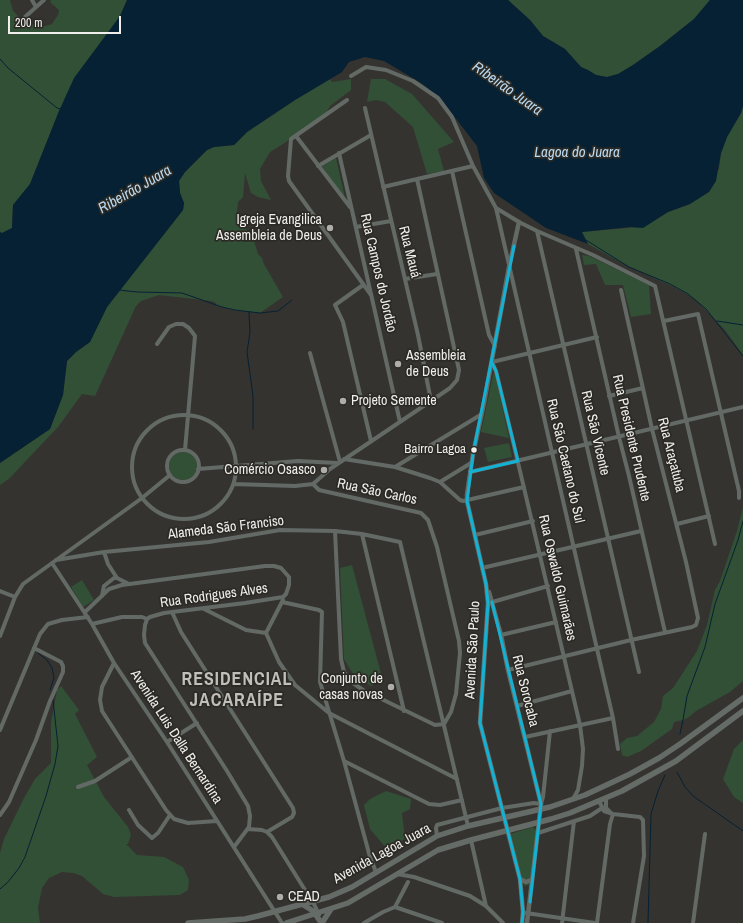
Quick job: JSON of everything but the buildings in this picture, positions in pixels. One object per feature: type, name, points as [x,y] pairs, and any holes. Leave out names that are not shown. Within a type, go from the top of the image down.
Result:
[{"type":"main road","name":"Avenida Lagoa Juara","points":[[188,923],[245,919],[275,912],[342,892],[437,836],[468,826],[573,799],[606,786],[659,758],[743,698]]},
{"type":"main road","name":"Avenida Lagoa Juara","points":[[286,923],[331,910],[359,898],[438,850],[570,813],[606,798],[676,761],[743,712]]},
{"type":"main road","points":[[302,904],[317,913],[321,922],[331,910]]},
{"type":"street","points":[[32,0],[36,7]]},
{"type":"street","points":[[26,17],[44,0]]},
{"type":"street","points":[[351,76],[366,67],[386,70],[413,81],[438,98],[452,117],[473,166],[496,208],[537,231],[593,255],[652,284],[657,289],[686,420],[716,544]]},
{"type":"street","points":[[347,100],[291,139],[288,176],[289,181],[373,297]]},
{"type":"street","name":"Rua Mauá","points":[[365,108],[390,221],[418,335],[431,401]]},
{"type":"street","points":[[318,166],[371,135]]},
{"type":"street","points":[[296,136],[351,209]]},
{"type":"street","name":"Rua Campos do Jordão","points":[[339,153],[373,297],[400,422]]},
{"type":"street","points":[[383,187],[473,166]]},
{"type":"street","points":[[452,171],[489,335],[495,346]]},
{"type":"street","points":[[404,279],[437,274],[417,179]]},
{"type":"street","name":"Rua São Caetano do Sul","points":[[496,208],[574,546],[618,749]]},
{"type":"street","points":[[356,227],[390,221]]},
{"type":"street","name":"Avenida São Paulo","points":[[519,222],[509,266],[466,494],[490,603],[480,723],[520,879],[526,913]]},
{"type":"street","name":"Rua São Vicente","points":[[537,231],[639,672]]},
{"type":"street","name":"Rua Presidente Prudente","points":[[576,248],[665,632]]},
{"type":"street","name":"Rua São Carlos","points":[[437,274],[459,370],[457,380],[450,388],[340,461],[324,473],[313,484],[319,490],[421,513],[428,520],[437,547],[459,641],[460,653],[456,694],[451,712],[444,724]]},
{"type":"street","points":[[363,285],[335,306],[343,322],[371,441]]},
{"type":"street","name":"Rua Araçatuba","points":[[622,290],[652,429],[677,524],[698,618],[696,624],[692,627],[665,632]]},
{"type":"street","points":[[664,321],[698,314],[739,491],[739,498]]},
{"type":"street","points":[[157,344],[169,327],[176,324],[183,324],[189,328],[195,336],[184,450]]},
{"type":"street","points":[[492,362],[597,337]]},
{"type":"street","points":[[310,353],[340,461]]},
{"type":"street","name":"Rua Oswaldo Guimarães","points":[[492,362],[496,371],[533,521],[580,725],[583,749],[582,766],[578,790],[573,799]]},
{"type":"street","points":[[610,396],[643,388]]},
{"type":"street","points":[[470,472],[743,407]]},
{"type":"street","points":[[395,467],[482,414]]},
{"type":"street","points":[[179,415],[187,415],[202,418],[221,431],[233,450],[236,466],[234,484],[221,505],[208,514],[192,519],[180,519],[168,517],[154,510],[142,498],[135,483],[132,466],[138,442],[149,429],[163,420],[179,415]]},
{"type":"street","points":[[179,450],[184,450],[196,456],[199,464],[198,469],[193,478],[184,482],[179,481],[170,475],[167,465],[171,456],[179,450]]},
{"type":"street","points":[[198,469],[298,461],[340,461],[395,467],[440,482],[460,500],[467,501],[524,487]]},
{"type":"street","points":[[440,482],[471,463]]},
{"type":"street","points":[[0,636],[15,597],[23,584],[142,498],[170,475]]},
{"type":"street","points":[[234,484],[295,486],[313,484]]},
{"type":"street","points":[[677,524],[709,516]]},
{"type":"street","points":[[475,535],[533,521]]},
{"type":"street","name":"Alameda São Franciso","points":[[54,561],[104,552],[209,542],[280,530],[362,534],[400,542],[444,724]]},
{"type":"street","points":[[482,568],[641,530]]},
{"type":"street","points":[[335,532],[341,659],[344,672],[353,683],[362,690],[435,726],[444,724],[468,826]]},
{"type":"street","points":[[362,534],[404,711]]},
{"type":"street","points":[[104,552],[108,564],[117,578],[129,584]]},
{"type":"street","name":"Avenida Luis Dalla Bernardina","points":[[54,561],[114,663],[167,742],[282,923]]},
{"type":"street","name":"Rua Rodrigues Alves","points":[[85,612],[109,589],[129,584],[270,566],[281,568],[289,577],[290,582],[284,596],[157,615],[147,619],[144,625],[146,643],[246,802],[250,816],[248,828]]},
{"type":"street","points":[[102,596],[104,586],[114,578],[117,578]]},
{"type":"street","points":[[490,603],[548,586]]},
{"type":"street","points":[[0,591],[15,597]]},
{"type":"street","points":[[266,633],[286,594]]},
{"type":"street","points":[[282,602],[319,610],[322,612],[320,682],[370,857],[376,872]]},
{"type":"street","name":"Rua Sorocaba","points":[[490,603],[501,635],[508,670],[526,737],[541,807]]},
{"type":"street","points":[[203,609],[246,630],[266,633]]},
{"type":"street","points":[[172,612],[181,632],[293,808],[294,813],[292,817],[267,832]]},
{"type":"street","points":[[0,730],[40,634],[48,624],[68,619],[88,617]]},
{"type":"street","points":[[92,624],[122,617],[142,617],[147,619]]},
{"type":"street","points":[[501,635],[556,622]]},
{"type":"street","points":[[508,670],[665,632]]},
{"type":"street","points":[[266,633],[279,662],[295,685],[329,712],[457,779]]},
{"type":"street","points":[[0,815],[9,802],[63,672],[61,662],[34,648]]},
{"type":"street","points":[[114,663],[102,687],[100,700],[102,711],[166,810],[174,819],[188,822],[217,821]]},
{"type":"street","points":[[517,706],[572,691]]},
{"type":"street","points":[[526,737],[612,718]]},
{"type":"street","points":[[167,742],[197,723]]},
{"type":"street","points":[[522,923],[526,913],[538,833],[550,731]]},
{"type":"street","points":[[78,787],[95,781],[132,757]]},
{"type":"street","points":[[344,762],[430,804],[440,805],[462,800]]},
{"type":"street","points":[[604,809],[606,798]]},
{"type":"street","points":[[599,801],[604,809],[612,814],[640,817],[644,822],[644,856],[633,923]]},
{"type":"street","points":[[437,836],[437,825],[502,808],[534,803],[541,807]]},
{"type":"street","points":[[538,833],[590,816],[604,809]]},
{"type":"street","points":[[129,810],[138,825],[152,838],[158,833],[170,815]]},
{"type":"street","points":[[526,913],[563,921],[596,923],[612,814]]},
{"type":"street","points":[[563,921],[574,821]]},
{"type":"street","points":[[234,847],[248,828],[267,832],[272,837],[312,901],[317,913]]},
{"type":"street","points":[[693,923],[705,834]]},
{"type":"street","points":[[471,840],[486,906]]},
{"type":"street","points":[[397,874],[420,879],[470,896],[486,906],[503,923]]},
{"type":"street","points":[[520,879],[526,882],[531,880]]},
{"type":"street","points":[[396,907],[408,882]]},
{"type":"street","points":[[364,923],[383,912],[396,907],[442,923]]},
{"type":"street","points":[[526,913],[527,923]]},
{"type":"green space","points":[[0,0],[10,0],[13,11],[21,19],[42,27],[52,24],[58,15],[59,10],[50,2],[51,0],[127,0],[120,16],[59,111],[30,184],[13,205],[12,228],[2,233],[0,232]]},
{"type":"green space","points":[[508,0],[710,0],[694,19],[660,46],[618,74],[607,77],[596,75],[581,67],[565,49],[543,36],[530,20]]},
{"type":"green space","points":[[330,79],[332,82],[351,79],[351,90],[330,106],[325,115],[270,152],[260,169],[261,181],[271,200],[258,197],[251,193],[245,173],[243,197],[238,202],[237,213],[239,219],[254,241],[258,254],[262,258],[283,297],[260,313],[232,310],[217,306],[215,302],[211,301],[159,295],[141,301],[136,306],[95,396],[82,394],[58,427],[10,478],[0,485],[0,463],[50,429],[63,395],[67,361],[76,352],[90,342],[107,307],[183,210],[184,203],[180,193],[179,181],[185,172],[207,150],[214,147],[234,145],[247,132]]},
{"type":"green space","points":[[371,79],[385,79],[412,94],[454,142],[438,149],[444,171],[427,174],[413,127],[385,102],[376,100],[367,102]]},
{"type":"green space","points":[[743,106],[743,355],[725,330],[695,299],[674,287],[629,267],[588,244],[581,232],[639,227],[668,212],[690,204],[719,169],[721,153],[727,137],[741,113]]},
{"type":"green space","points":[[336,158],[346,202],[322,166]]},
{"type":"green space","points":[[582,255],[589,256],[649,285],[651,314],[631,317],[623,285],[605,285],[596,264],[584,265]]},
{"type":"green space","points":[[494,370],[509,438],[481,432]]},
{"type":"green space","points":[[509,443],[512,457],[488,462],[484,448]]},
{"type":"green space","points":[[183,452],[193,456],[197,466],[193,476],[183,480],[173,476],[169,466],[173,456]]},
{"type":"green space","points":[[743,507],[743,681],[730,692],[696,711],[689,717],[674,722],[672,729],[641,751],[627,757],[622,755],[620,744],[627,738],[637,736],[654,722],[661,709],[663,696],[673,688],[697,651],[707,625],[715,590],[720,581],[737,531]]},
{"type":"green space","points":[[352,565],[383,681],[371,686],[353,674],[344,659],[340,568]]},
{"type":"green space","points":[[82,580],[94,600],[83,607],[71,587]]},
{"type":"green space","points":[[61,686],[79,710],[75,714],[97,757],[87,765],[104,797],[128,827],[131,835],[128,844],[126,844],[137,855],[164,857],[183,867],[189,880],[188,890],[180,895],[114,897],[103,894],[82,876],[62,872],[49,878],[42,888],[38,908],[40,923],[0,923],[0,853],[4,839],[24,798],[35,779],[51,763],[51,723],[57,690]]},
{"type":"green space","points":[[743,740],[743,803],[734,797],[723,779],[734,749]]},
{"type":"green space","points":[[386,791],[411,799],[410,809],[402,813],[405,839],[387,849],[370,829],[364,805],[370,799]]},
{"type":"green space","points":[[533,827],[536,831],[529,885],[524,886],[510,834]]},
{"type":"water","name":"Lagoa do Juara","points":[[127,0],[508,0],[530,20],[543,36],[565,49],[581,67],[596,75],[607,77],[618,74],[660,46],[694,19],[710,0],[743,0],[743,106],[741,113],[727,137],[721,153],[716,181],[709,192],[690,204],[668,212],[643,228],[630,227],[582,232],[588,244],[546,228],[494,193],[484,178],[477,146],[440,98],[421,83],[384,61],[365,57],[349,62],[342,72],[295,100],[247,132],[234,145],[214,147],[207,150],[185,172],[179,181],[180,193],[184,203],[183,210],[107,307],[90,342],[76,352],[67,361],[63,395],[50,429],[0,463],[0,232],[2,233],[12,228],[13,205],[30,184],[59,111],[74,78],[120,16]]},
{"type":"waterway","points":[[0,59],[8,68],[60,109]]},
{"type":"waterway","points":[[586,240],[629,267],[670,284],[688,294],[706,309],[743,356]]},
{"type":"waterway","points":[[119,290],[182,293],[222,307],[260,313],[278,311],[292,300]]},
{"type":"waterway","points":[[249,312],[250,332],[247,352],[253,396],[253,429]]},
{"type":"waterway","points":[[717,321],[743,325]]},
{"type":"waterway","points":[[680,734],[687,696],[705,647],[715,604],[738,540],[743,521]]},
{"type":"waterway","points":[[38,653],[47,660],[52,668],[54,678],[50,690]]},
{"type":"waterway","points":[[0,889],[8,882],[19,868],[25,857],[46,796],[55,764],[58,746],[53,700]]},
{"type":"waterway","points":[[677,772],[685,787],[693,796],[743,831]]},
{"type":"waterway","points":[[648,923],[651,814],[665,775]]},
{"type":"transit line","points":[[514,246],[473,454],[467,501],[486,584],[488,603],[480,723],[520,879],[523,912],[522,923]]},
{"type":"transit line","points":[[470,472],[518,461],[496,371],[492,363]]},
{"type":"transit line","points":[[492,602],[541,804],[530,902]]},
{"type":"place","name":"Igreja Evangilica Assembleia de Deus","points":[[330,228]]},
{"type":"place","name":"Assembleia de Deus","points":[[398,364]]},
{"type":"place","name":"Projeto Semente","points":[[343,401]]},
{"type":"place","name":"Bairro Lagoa","points":[[474,450]]},
{"type":"place","name":"Comércio Osasco","points":[[324,470]]},
{"type":"place","name":"Conjunto de casas novas","points":[[391,687]]},
{"type":"place","name":"CEAD","points":[[280,897]]},
{"type":"district","name":"RESIDENCIAL JACARAÍPE","points":[[237,690]]},
{"type":"water label","name":"Ribeirão Juara","points":[[507,89]]},
{"type":"water label","name":"Ribeirão Juara","points":[[135,190]]}]
